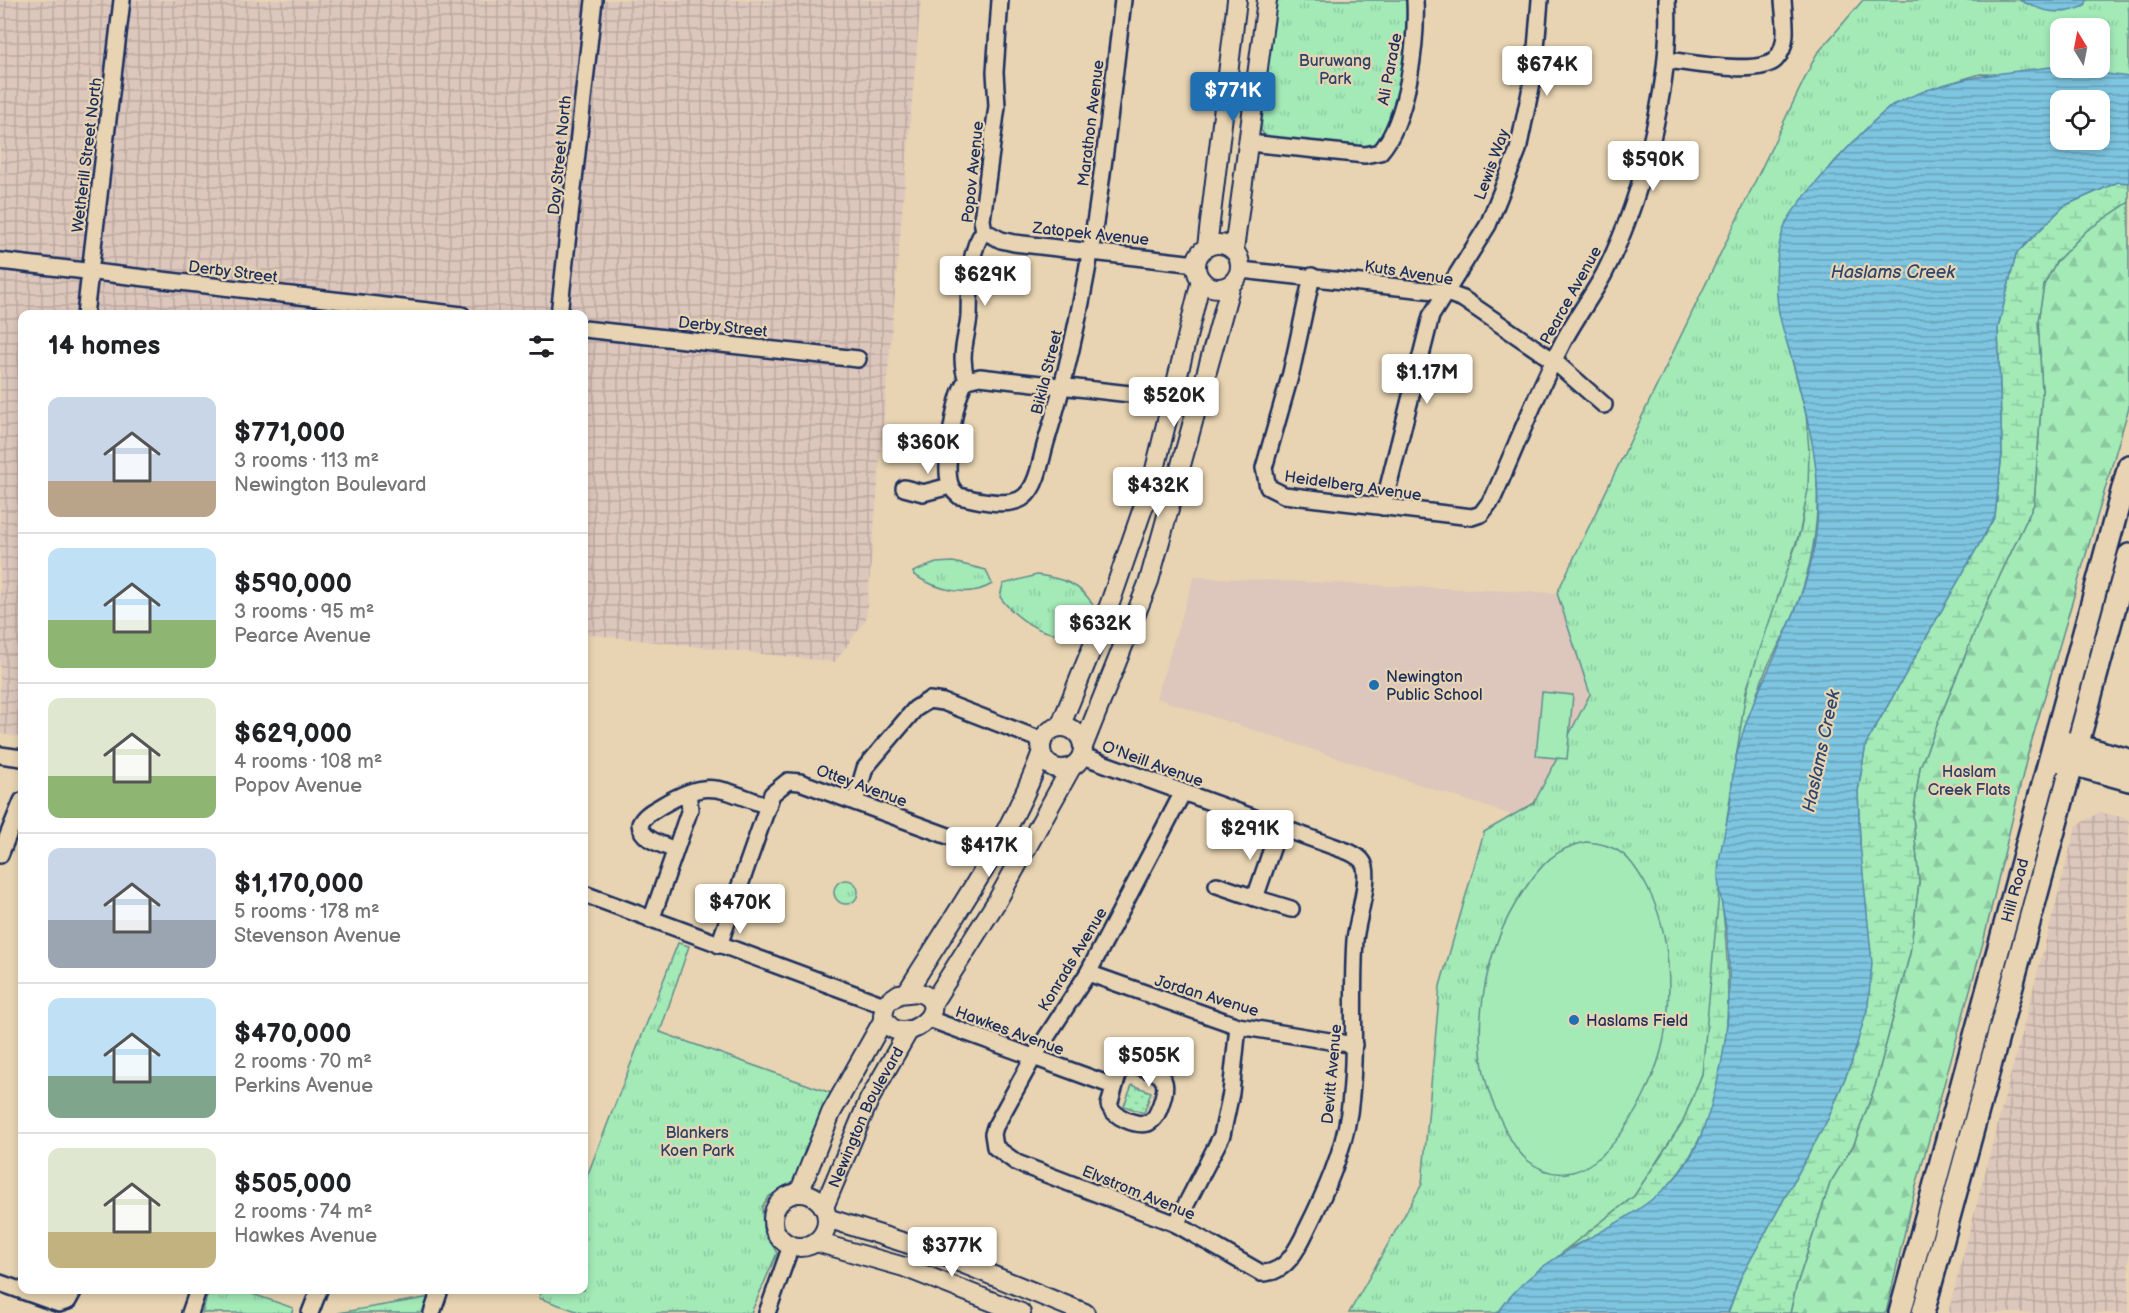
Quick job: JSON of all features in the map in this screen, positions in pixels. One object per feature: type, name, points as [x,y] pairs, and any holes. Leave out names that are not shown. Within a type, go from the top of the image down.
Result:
[{"type":"main road","name":"Hill Road","points":[[1900,1313],[2129,466]]},
{"type":"main road","name":"Hill Road","points":[[1923,1313],[2129,555]]},
{"type":"main road","points":[[2053,749],[2074,755],[2129,780]]},
{"type":"main road","points":[[2074,755],[2129,760]]},
{"type":"street","name":"Wetherill Street North","points":[[86,310],[122,0]]},
{"type":"street","name":"Day Street North","points":[[560,310],[594,0]]},
{"type":"street","name":"Popov Avenue","points":[[966,380],[962,353],[968,324],[975,250],[984,231],[982,220],[997,106],[995,72],[1000,0]]},
{"type":"street","name":"Marathon Avenue","points":[[1090,250],[1123,0]]},
{"type":"street","points":[[1207,247],[1237,0]]},
{"type":"street","points":[[1234,250],[1267,0]]},
{"type":"street","name":"Ali Parade","points":[[1249,143],[1365,155],[1380,152],[1394,129],[1406,87],[1414,39],[1415,0]]},
{"type":"street","name":"Lewis Way","points":[[1383,507],[1431,315],[1488,225],[1518,150],[1534,73],[1540,0]]},
{"type":"street","name":"Pearce Avenue","points":[[1554,361],[1616,249],[1643,167],[1666,60],[1666,0]]},
{"type":"street","points":[[1666,60],[1750,68],[1769,64],[1776,59],[1784,44],[1783,0]]},
{"type":"street","name":"Zatopek Avenue","points":[[984,231],[1001,240],[1014,243],[1090,250],[1198,272]]},
{"type":"street","points":[[588,896],[719,945],[884,1012],[896,1029],[909,1030],[930,1011],[1079,756],[1149,581],[1241,262],[1234,250],[1221,244],[1207,247],[1199,254],[1198,272],[1174,399],[1152,482],[1109,606],[1060,727]]},
{"type":"street","name":"Bikila Street","points":[[950,486],[955,494],[964,497],[1012,502],[1024,497],[1035,480],[1061,388],[1090,250]]},
{"type":"street","name":"Derby Street","points":[[0,261],[418,310]]},
{"type":"street","points":[[1198,272],[1220,287],[1236,277]]},
{"type":"street","name":"Kuts Avenue","points":[[1236,277],[1312,276],[1444,292],[1463,299],[1554,361],[1604,405]]},
{"type":"street","name":"Heidelberg Avenue","points":[[1312,276],[1291,373],[1264,468],[1264,478],[1268,487],[1284,495],[1461,516],[1481,514],[1493,498],[1554,361]]},
{"type":"street","name":"Derby Street","points":[[588,329],[858,359]]},
{"type":"street","points":[[904,488],[923,493],[950,486],[948,472],[954,422],[966,380],[980,377],[1061,388],[1174,399]]},
{"type":"street","points":[[855,802],[865,768],[915,709],[929,700],[944,702],[1041,747],[1050,765],[1079,756]]},
{"type":"street","points":[[907,992],[992,852],[1034,774],[1048,730],[1060,727],[1074,732],[1079,756]]},
{"type":"street","points":[[0,755],[18,757]]},
{"type":"street","name":"O'Neill Avenue","points":[[1079,756],[1349,852],[1363,863]]},
{"type":"street","name":"Ottey Avenue","points":[[719,945],[768,806],[775,790],[788,781],[800,782],[992,852]]},
{"type":"street","points":[[675,849],[646,837],[640,824],[647,815],[688,793],[713,787],[768,806]]},
{"type":"street","points":[[651,920],[690,808],[688,793]]},
{"type":"street","name":"Konrads Avenue","points":[[993,1140],[995,1127],[1033,1058],[1088,973],[1182,794]]},
{"type":"street","points":[[0,855],[18,811]]},
{"type":"street","points":[[1255,898],[1279,828]]},
{"type":"street","name":"Devitt Avenue","points":[[1275,1271],[1295,1252],[1333,1171],[1349,1113],[1354,1045],[1355,953],[1366,875],[1363,863]]},
{"type":"street","points":[[1217,885],[1291,909]]},
{"type":"street","name":"Jordan Avenue","points":[[1088,973],[1238,1026],[1354,1045]]},
{"type":"street","points":[[884,1012],[891,998],[907,992],[921,993],[930,1011]]},
{"type":"street","name":"Hawkes Avenue","points":[[930,1011],[1033,1058],[1113,1086]]},
{"type":"street","name":"Newington Boulevard","points":[[799,1193],[834,1107],[884,1012]]},
{"type":"street","points":[[1176,1224],[1221,1135],[1231,1093],[1238,1026]]},
{"type":"street","name":"Newington Boulevard","points":[[826,1212],[869,1100],[909,1030]]},
{"type":"street","name":"Elvstrom Avenue","points":[[993,1140],[998,1152],[1017,1164],[1176,1224],[1261,1273],[1275,1271]]},
{"type":"street","points":[[826,1212],[827,1227],[816,1242],[808,1246],[791,1246],[778,1236],[773,1220],[774,1212],[784,1198],[799,1193],[813,1196],[826,1212],[937,1253],[1084,1313]]},
{"type":"street","points":[[816,1242],[904,1267],[1021,1313]]},
{"type":"street","points":[[767,1313],[791,1246]]},
{"type":"street","points":[[0,1283],[18,1288]]},
{"type":"street","points":[[41,1294],[64,1304],[72,1294]]},
{"type":"street","points":[[190,1313],[197,1294]]},
{"type":"street","points":[[310,1313],[317,1294]]},
{"type":"street","points":[[432,1313],[439,1294]]},
{"type":"shaded area","points":[[0,0],[921,0],[866,619],[835,662],[588,634],[588,310],[18,310],[18,736],[0,734]]},
{"type":"shaded area","name":"Newington Public School","points":[[1194,577],[1557,593],[1566,605],[1589,671],[1587,718],[1561,774],[1515,816],[1156,698]]},
{"type":"shaded area","points":[[2100,812],[2129,819],[2129,1313],[1948,1313],[2076,826]]},
{"type":"green space","name":"Buruwang Park","points":[[1275,0],[1408,0],[1404,59],[1397,97],[1392,115],[1374,150],[1268,140],[1261,130]]},
{"type":"green space","points":[[1863,0],[2129,0],[2129,77],[2110,77],[2110,18],[2050,18],[2050,75],[1980,74],[1937,87],[1892,105],[1835,161],[1786,222],[1779,310],[1806,414],[1809,450],[1808,490],[1800,531],[1746,691],[1724,839],[1702,1074],[1682,1123],[1634,1196],[1565,1250],[1498,1313],[1349,1313],[1422,1184],[1440,986],[1484,832],[1534,803],[1590,694],[1557,593],[1816,55]]},
{"type":"green space","points":[[2118,182],[2129,183],[2129,202],[2086,231],[2056,262],[2044,285],[2038,321],[2042,391],[2034,504],[1983,611],[1920,767],[1913,817],[1919,882],[1910,953],[1875,1086],[1854,1144],[1830,1183],[1796,1287],[1790,1313],[1728,1313],[1741,1277],[1828,1119],[1852,1061],[1860,843],[1858,791],[1866,744],[1995,516],[2002,453],[1998,328],[2016,254],[2064,206]]},
{"type":"green space","name":"Haslam Creek Flats","points":[[2129,202],[2129,407],[2027,757],[1984,939],[1912,1201],[1886,1313],[1790,1313],[1796,1287],[1830,1183],[1854,1144],[1875,1086],[1910,953],[1919,882],[1913,817],[1920,767],[1983,611],[2034,504],[2042,391],[2038,321],[2044,285],[2056,262],[2086,231]]},
{"type":"green space","points":[[1806,414],[1816,467],[1816,521],[1813,547],[1799,600],[1761,682],[1734,766],[1740,719],[1752,674],[1801,528],[1808,471]]},
{"type":"green space","points":[[953,562],[986,570],[992,584],[973,591],[952,590],[923,580],[913,572],[936,563]]},
{"type":"green space","points":[[1037,575],[1063,580],[1084,593],[1094,607],[1085,622],[1074,631],[1062,634],[1048,632],[1021,619],[1000,597],[1003,584]]},
{"type":"green space","points":[[1542,692],[1573,695],[1567,759],[1536,756]]},
{"type":"green space","name":"Haslams Field","points":[[1586,842],[1608,846],[1623,854],[1636,868],[1647,887],[1662,925],[1666,946],[1668,1011],[1661,1051],[1654,1072],[1630,1121],[1613,1143],[1594,1161],[1573,1172],[1551,1172],[1527,1160],[1517,1150],[1496,1110],[1487,1083],[1482,1055],[1480,1026],[1483,997],[1498,940],[1524,890],[1536,873],[1557,853]]},
{"type":"green space","points":[[1718,874],[1727,953],[1728,995],[1726,1037],[1720,1078],[1709,1117],[1692,1153],[1669,1185],[1658,1196],[1620,1222],[1565,1250],[1634,1196],[1682,1123],[1702,1074]]},
{"type":"green space","points":[[846,880],[855,883],[858,892],[855,901],[846,904],[837,901],[834,892],[837,883]]},
{"type":"green space","name":"Blankers Koen Park","points":[[678,943],[689,946],[660,1032],[831,1093],[811,1135],[794,1181],[768,1197],[762,1207],[763,1229],[777,1253],[751,1313],[582,1313],[539,1298],[540,1294],[588,1294],[588,1174]]},
{"type":"green space","points":[[1132,1085],[1151,1092],[1144,1113],[1124,1106]]},
{"type":"green space","points":[[208,1294],[253,1294],[293,1308],[292,1313],[202,1313]]},
{"type":"green space","points":[[431,1297],[426,1313],[338,1313]]},
{"type":"water","points":[[2019,0],[2087,0],[2085,6],[2068,11],[2052,12]]},
{"type":"water","name":"Haslams Creek","points":[[2050,67],[2050,78],[2110,78],[2110,75],[2129,77],[2129,183],[2118,182],[2064,206],[2016,254],[1998,328],[2002,453],[1995,516],[1866,744],[1858,791],[1860,843],[1872,963],[1868,1006],[1852,1061],[1828,1119],[1741,1277],[1728,1313],[1498,1313],[1521,1285],[1547,1264],[1635,1211],[1662,1191],[1685,1165],[1702,1133],[1717,1085],[1726,1036],[1729,985],[1727,935],[1718,874],[1730,807],[1734,767],[1741,737],[1752,708],[1802,594],[1811,564],[1818,512],[1816,470],[1805,409],[1778,307],[1777,264],[1782,233],[1792,213],[1804,197],[1885,111],[1895,104],[1933,88],[1992,74]]},
{"type":"place","name":"Newington Public School","points":[[1374,685]]},
{"type":"place","name":"Haslams Field","points":[[1574,1020]]}]
